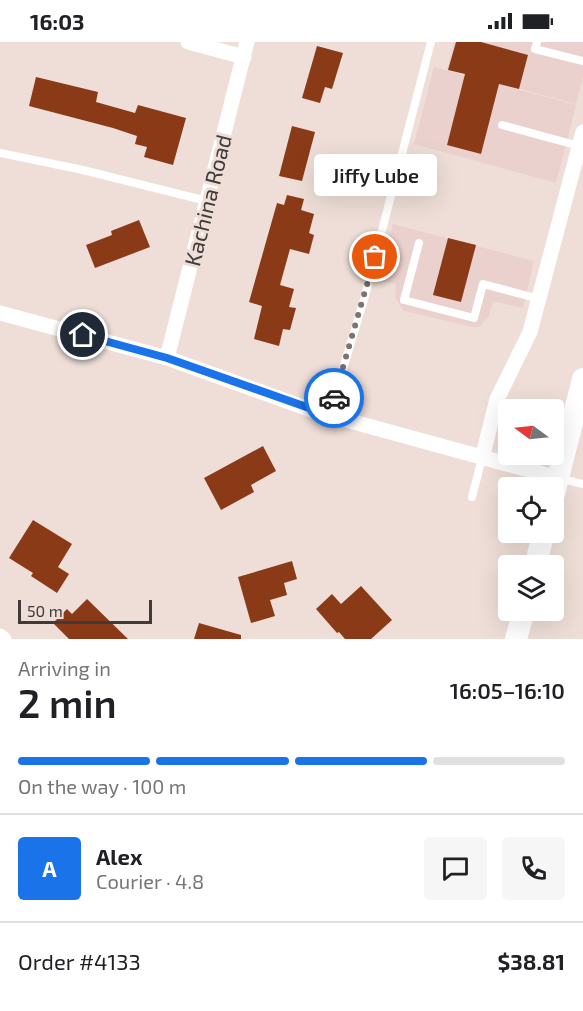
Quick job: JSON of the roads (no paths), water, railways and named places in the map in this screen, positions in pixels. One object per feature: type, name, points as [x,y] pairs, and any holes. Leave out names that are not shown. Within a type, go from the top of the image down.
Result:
[{"type":"main road","points":[[558,477],[583,379]]},
{"type":"main road","points":[[516,639],[521,621]]},
{"type":"street","points":[[188,42],[246,49]]},
{"type":"street","name":"Kachina Road","points":[[167,358],[246,49]]},
{"type":"street","points":[[482,458],[497,399],[530,332],[581,139]]},
{"type":"street","points":[[0,313],[167,358],[329,415],[482,458],[532,477]]},
{"type":"street","points":[[0,636],[4,639]]},
{"type":"lane","points":[[329,415],[365,296],[431,42]]},
{"type":"lane","points":[[537,42],[535,49],[583,61]]},
{"type":"lane","points":[[502,125],[581,139]]},
{"type":"lane","points":[[0,153],[83,170],[207,201]]},
{"type":"lane","points":[[419,243],[404,300],[474,318],[483,284],[539,299]]},
{"type":"lane","points":[[472,497],[482,458]]},
{"type":"lane","points":[[564,485],[583,484]]},
{"type":"place","name":"Jiffy Lube","points":[[375,257]]}]
